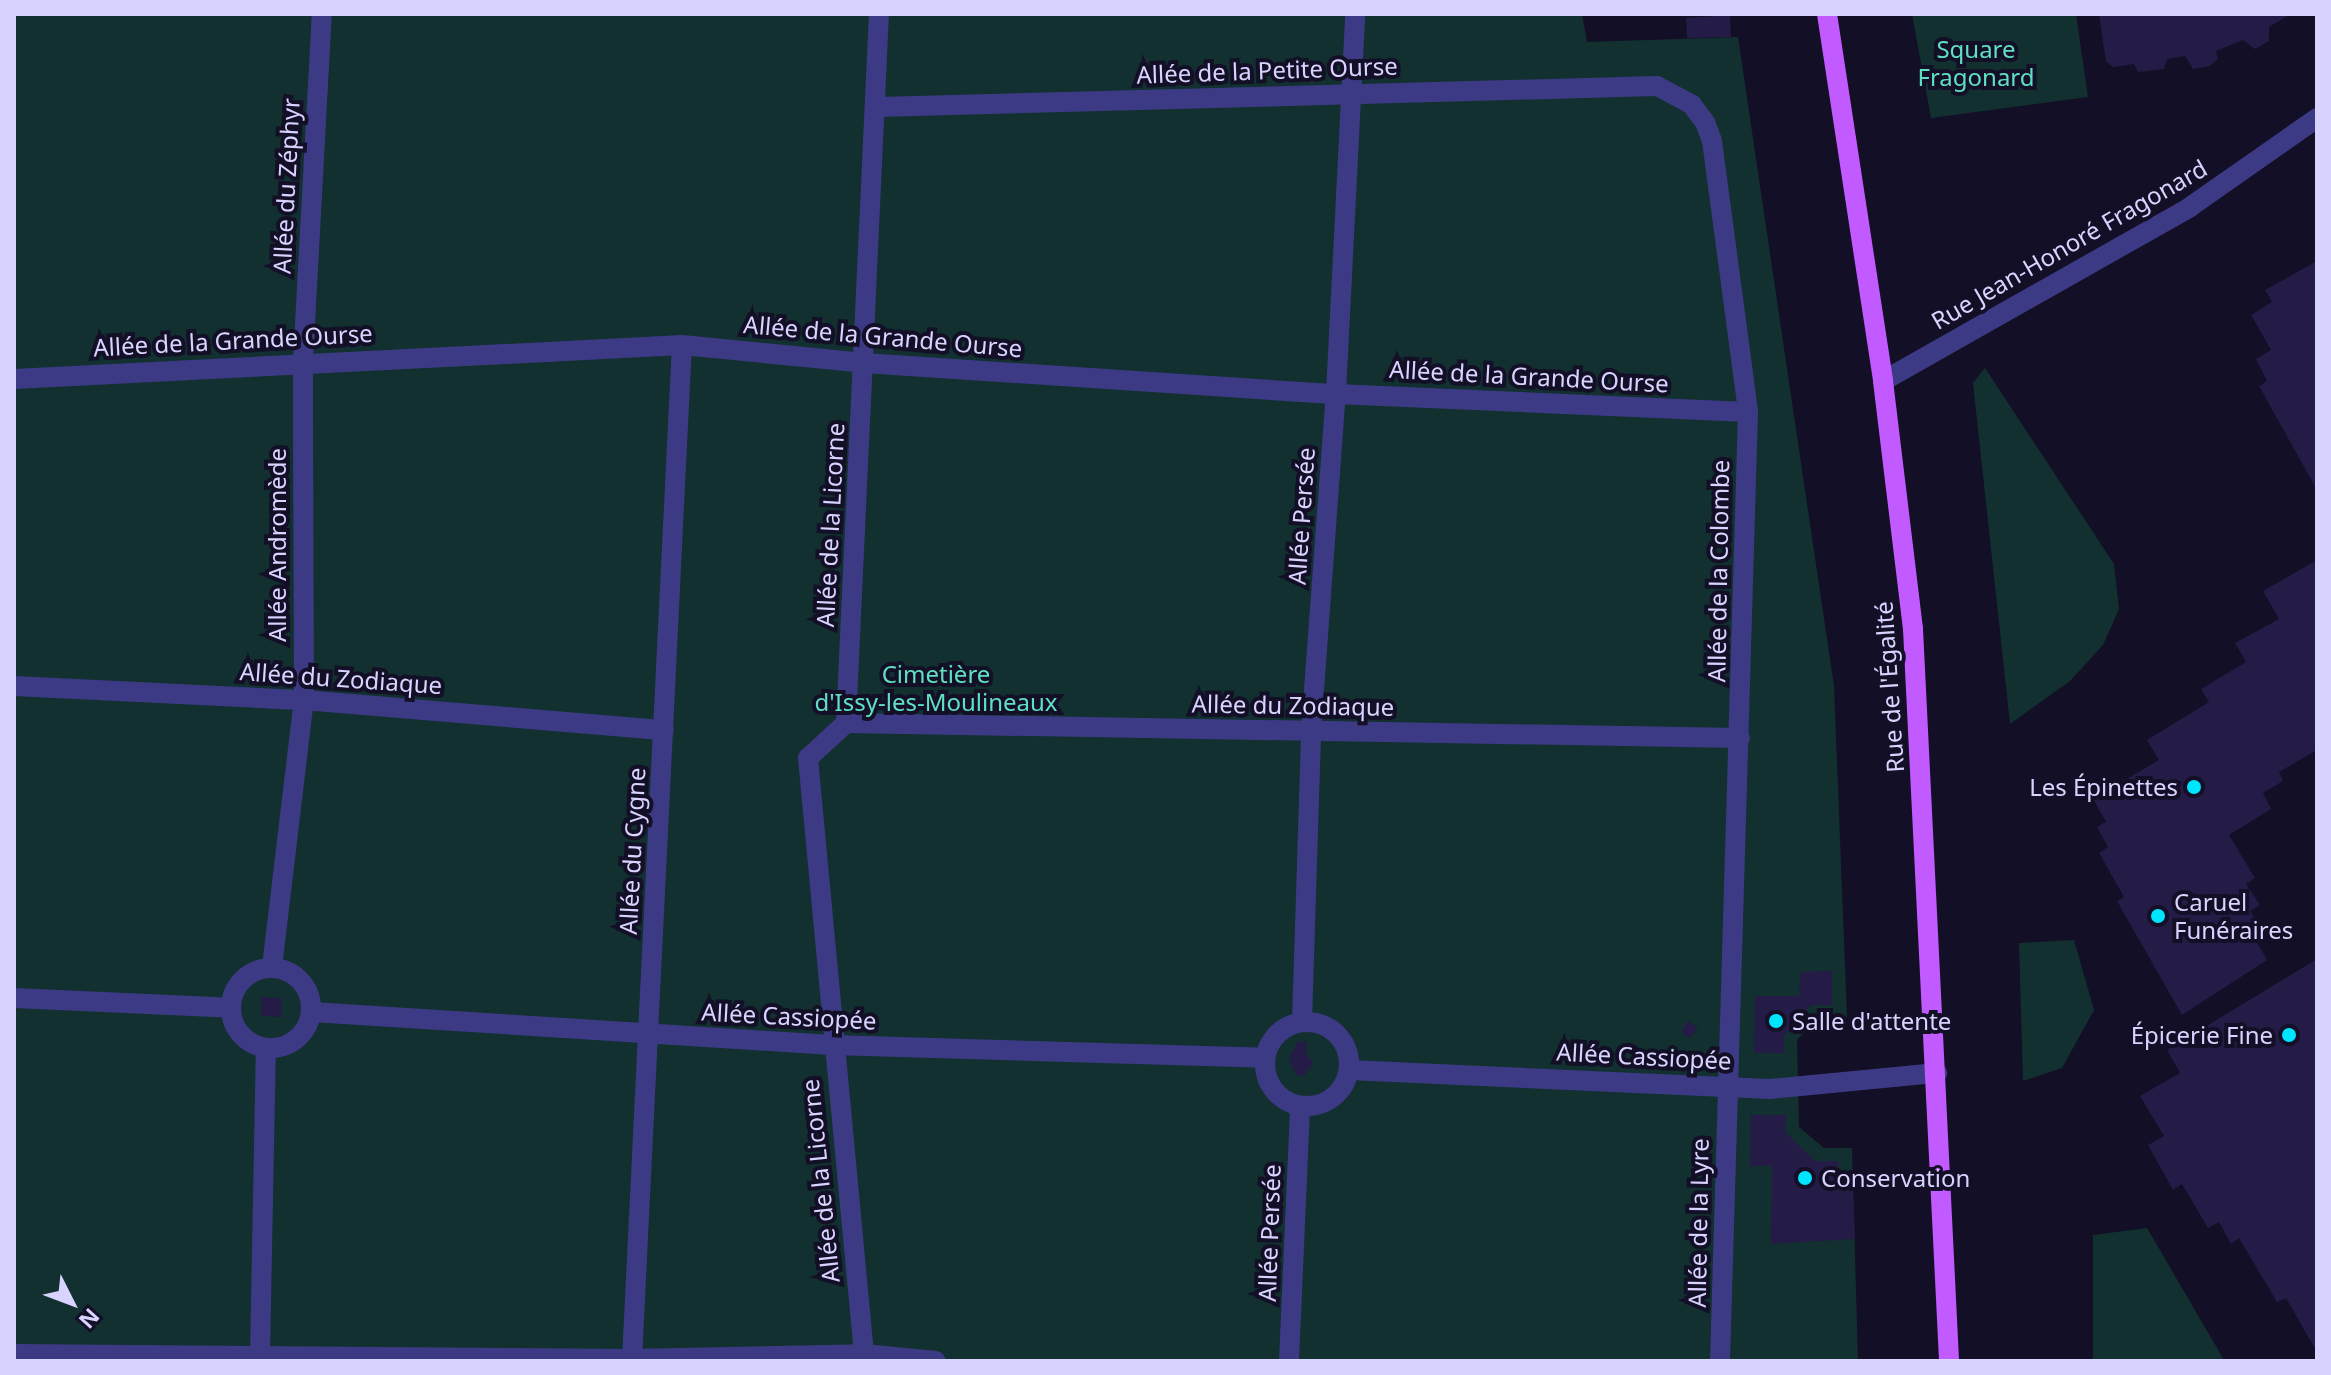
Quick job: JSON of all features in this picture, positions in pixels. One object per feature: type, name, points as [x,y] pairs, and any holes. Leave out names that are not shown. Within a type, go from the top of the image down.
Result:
[{"type":"main road","name":"Rue de l'Égalité","points":[[1827,14],[1883,381],[1913,629],[1949,1361]]},
{"type":"street","name":"Allée du Zéphyr","points":[[303,361],[322,14]]},
{"type":"street","name":"Allée de la Licorne","points":[[864,1354],[832,1045],[808,758],[846,723],[878,107],[879,14]]},
{"type":"street","name":"Allée Persée","points":[[1302,1022],[1311,731],[1336,394],[1355,14]]},
{"type":"street","name":"Allée de la Petite Ourse","points":[[878,107],[1657,86]]},
{"type":"street","name":"Allée de la Colombe","points":[[1657,86],[1692,105],[1712,141],[1748,412],[1727,1086]]},
{"type":"street","name":"Rue Jean-Honoré Fragonard","points":[[1883,381],[2190,207],[2317,118]]},
{"type":"street","name":"Allée de la Grande Ourse","points":[[14,379],[303,361],[682,345],[864,363],[1336,394],[1748,412]]},
{"type":"street","name":"Allée du Cygne","points":[[632,1359],[682,345]]},
{"type":"street","name":"Allée Andromède","points":[[272,967],[304,700],[303,361]]},
{"type":"street","name":"Allée du Zodiaque","points":[[14,686],[304,700],[664,730]]},
{"type":"street","name":"Allée du Zodiaque","points":[[846,723],[1740,738]]},
{"type":"street","points":[[272,967],[296,976],[306,986],[312,1012],[291,1043],[266,1048],[245,1039],[231,1008],[238,984],[272,967]]},
{"type":"street","points":[[14,998],[231,1008]]},
{"type":"street","name":"Allée Cassiopée","points":[[312,1012],[832,1045],[1265,1058]]},
{"type":"street","points":[[1302,1022],[1327,1026],[1338,1035],[1349,1070],[1337,1094],[1313,1107],[1300,1107],[1276,1095],[1264,1071],[1265,1058],[1278,1034],[1302,1022]]},
{"type":"street","points":[[260,1354],[266,1048]]},
{"type":"street","name":"Allée Cassiopée","points":[[1349,1070],[1770,1089],[1937,1073]]},
{"type":"street","name":"Allée de la Lyre","points":[[1720,1361],[1727,1086]]},
{"type":"street","name":"Allée Persée","points":[[1289,1361],[1300,1107]]},
{"type":"street","points":[[14,1354],[632,1359],[864,1354],[936,1361]]},
{"type":"green space","name":"Cimetière d'Issy-les-Moulineaux","points":[[14,14],[1582,14],[1587,42],[1738,37],[1834,686],[1847,1017],[1817,1019],[1797,1040],[1799,1127],[1824,1148],[1852,1148],[1858,1361],[14,1361]]},
{"type":"green space","name":"Square Fragonard","points":[[1912,14],[2076,14],[2088,97],[1931,118]]},
{"type":"green space","points":[[1985,368],[2114,564],[2119,609],[2103,645],[2070,681],[2010,724],[1973,383]]},
{"type":"green space","points":[[2074,940],[2094,1010],[2062,1068],[2023,1081],[2019,943]]},
{"type":"green space","points":[[2147,1228],[2224,1360],[2093,1361],[2093,1235]]},
{"type":"building","points":[[2099,14],[2291,14],[2269,27],[2269,41],[2255,49],[2243,40],[2216,51],[2218,59],[2210,66],[2193,69],[2185,56],[2167,59],[2164,69],[2138,72],[2134,64],[2113,67],[2106,62]]},
{"type":"building","points":[[1730,15],[1731,37],[1687,38],[1686,18]]},
{"type":"building","points":[[2317,261],[2317,490],[2259,386],[2267,381],[2256,359],[2271,350],[2251,315],[2272,302],[2265,290]]},
{"type":"building","name":"Les Épinettes","points":[[2317,560],[2317,750],[2279,772],[2283,781],[2263,793],[2271,809],[2229,835],[2255,878],[2246,884],[2260,905],[2250,911],[2263,931],[2254,937],[2267,960],[2182,1015],[2117,901],[2124,897],[2099,853],[2108,847],[2097,827],[2106,822],[2093,799],[2159,760],[2147,740],[2209,702],[2201,689],[2246,662],[2235,643],[2279,619],[2263,591]]},
{"type":"building","points":[[2317,959],[2317,1352],[2286,1298],[2277,1302],[2239,1238],[2231,1244],[2219,1222],[2208,1228],[2182,1184],[2173,1190],[2148,1145],[2164,1136],[2140,1096],[2180,1073],[2167,1050]]},
{"type":"building","name":"Salle d'attente","points":[[1832,971],[1832,1005],[1811,1005],[1784,1036],[1784,1053],[1754,1053],[1755,996],[1799,996],[1800,972]]},
{"type":"building","points":[[262,997],[282,998],[281,1017],[261,1016]]},
{"type":"building","points":[[1688,1021],[1698,1028],[1690,1038],[1681,1032]]},
{"type":"building","points":[[1298,1041],[1307,1042],[1306,1053],[1313,1062],[1304,1076],[1296,1075],[1289,1059]]},
{"type":"building","name":"Conservation","points":[[1751,1115],[1786,1115],[1785,1132],[1815,1161],[1838,1161],[1839,1191],[1853,1191],[1855,1239],[1771,1244],[1772,1166],[1750,1166]]},
{"type":"place","name":"Les Épinettes","points":[[2194,787]]},
{"type":"place","name":"Caruel Funéraires","points":[[2158,916]]},
{"type":"place","name":"Salle d'attente","points":[[1776,1021]]},
{"type":"place","name":"Épicerie Fine","points":[[2289,1035]]},
{"type":"place","name":"Conservation","points":[[1805,1178]]}]
